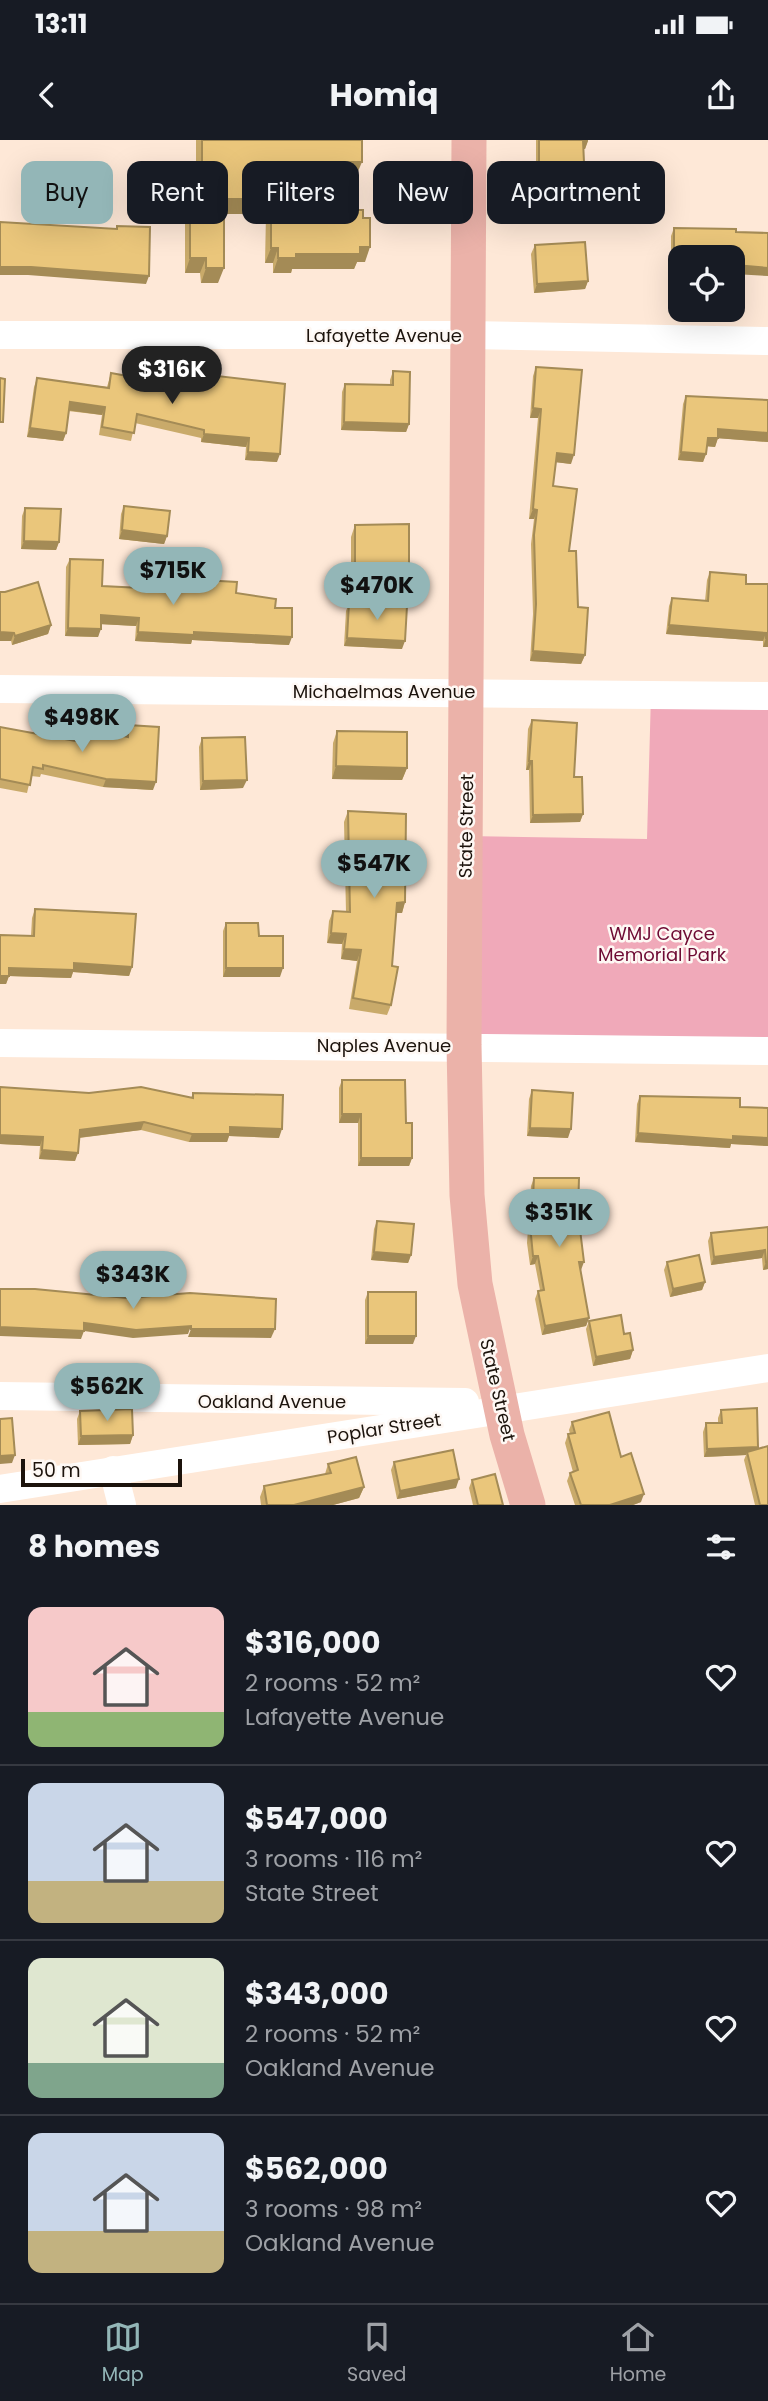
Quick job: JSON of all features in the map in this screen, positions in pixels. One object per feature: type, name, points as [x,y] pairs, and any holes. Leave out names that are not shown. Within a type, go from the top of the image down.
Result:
[{"type":"main road","name":"State Street","points":[[469,140],[464,1045],[467,1195],[475,1283],[502,1408],[528,1505]]},
{"type":"street","name":"Lafayette Avenue","points":[[0,335],[467,335],[768,341]]},
{"type":"street","name":"Michaelmas Avenue","points":[[0,689],[468,691],[768,696]]},
{"type":"street","name":"Naples Avenue","points":[[0,1044],[464,1045],[768,1051]]},
{"type":"street","name":"Poplar Street","points":[[0,1489],[768,1368]]},
{"type":"street","name":"Oakland Avenue","points":[[0,1396],[164,1400],[453,1401],[502,1408]]},
{"type":"street","points":[[113,1470],[122,1505]]},
{"type":"green space","name":"WMJ Cayce Memorial Park","points":[[651,694],[768,696],[768,1051],[464,1045],[466,836],[647,839]]},
{"type":"building","points":[[202,140],[362,140],[362,162],[242,161],[242,199],[228,199],[228,161],[202,161]]},
{"type":"building","points":[[539,140],[583,140],[584,161],[539,161]]},
{"type":"building","points":[[359,210],[363,210],[363,218],[370,218],[370,247],[360,247],[360,254],[296,254],[296,258],[278,258],[278,248],[271,248],[271,224],[359,224]]},
{"type":"building","points":[[0,222],[117,229],[117,226],[150,227],[149,276],[0,267]]},
{"type":"building","points":[[190,224],[224,224],[224,268],[206,268],[206,258],[190,258]]},
{"type":"building","points":[[674,228],[736,229],[736,232],[768,233],[768,268],[745,266],[745,245],[674,245]]},
{"type":"building","points":[[585,242],[588,281],[537,284],[535,245]]},
{"type":"building","points":[[536,367],[582,370],[574,455],[557,453],[553,486],[577,489],[569,551],[576,551],[578,607],[588,608],[585,655],[533,651],[536,604],[534,535],[537,510],[533,509],[541,409],[533,408]]},
{"type":"building","points":[[393,371],[410,372],[409,424],[344,422],[345,384],[393,385]]},
{"type":"building","points":[[111,373],[160,382],[162,374],[208,385],[209,375],[285,384],[280,454],[248,452],[249,438],[204,434],[204,430],[137,414],[134,433],[102,427],[105,407],[70,402],[66,433],[30,428],[37,378],[109,388]]},
{"type":"building","points":[[0,378],[5,379],[3,422],[0,422]]},
{"type":"building","points":[[686,396],[768,400],[768,433],[718,429],[718,438],[708,438],[706,454],[681,452]]},
{"type":"building","points":[[124,506],[170,511],[167,536],[122,530]]},
{"type":"building","points":[[25,508],[61,509],[59,542],[24,541]]},
{"type":"building","points":[[409,524],[409,568],[355,568],[355,525]]},
{"type":"building","points":[[70,559],[103,560],[102,586],[202,591],[202,580],[237,582],[236,593],[276,599],[275,608],[292,608],[292,637],[138,632],[139,618],[101,615],[101,629],[68,628]]},
{"type":"building","points":[[710,572],[746,575],[746,584],[768,584],[768,638],[766,633],[669,625],[672,598],[708,601]]},
{"type":"building","points":[[38,582],[51,625],[15,636],[14,633],[0,632],[0,592]]},
{"type":"building","points":[[349,603],[407,606],[405,641],[347,638]]},
{"type":"building","points":[[532,720],[577,723],[574,777],[582,777],[583,814],[533,815],[532,761],[529,761]]},
{"type":"building","points":[[128,725],[159,727],[156,782],[106,779],[43,765],[43,769],[33,767],[30,785],[0,779],[0,727],[76,741],[79,727],[128,737]]},
{"type":"building","points":[[337,731],[407,732],[407,768],[336,766]]},
{"type":"building","points":[[245,737],[247,780],[203,781],[202,738]]},
{"type":"building","points":[[348,811],[406,814],[405,902],[397,903],[392,966],[398,967],[391,1005],[353,998],[361,950],[344,949],[346,934],[331,933],[333,911],[350,912]]},
{"type":"building","points":[[35,909],[136,914],[132,967],[74,963],[74,970],[9,968],[9,976],[0,976],[0,935],[34,936]]},
{"type":"building","points":[[226,923],[258,923],[259,936],[283,936],[283,968],[226,968]]},
{"type":"building","points":[[342,1080],[405,1080],[406,1123],[412,1123],[412,1158],[361,1158],[361,1114],[342,1114]]},
{"type":"building","points":[[0,1087],[89,1093],[141,1087],[193,1098],[193,1093],[283,1095],[282,1129],[230,1127],[230,1134],[192,1134],[144,1122],[80,1130],[78,1153],[42,1150],[43,1137],[0,1135]]},
{"type":"building","points":[[532,1090],[573,1093],[571,1129],[530,1128]]},
{"type":"building","points":[[640,1096],[740,1098],[740,1107],[768,1108],[768,1138],[733,1136],[733,1140],[638,1133]]},
{"type":"building","points":[[534,1178],[579,1178],[578,1213],[584,1262],[579,1262],[589,1318],[545,1326],[538,1291],[544,1290],[538,1256],[533,1256],[531,1235]]},
{"type":"building","points":[[377,1221],[414,1224],[411,1255],[374,1252]]},
{"type":"building","points":[[768,1227],[768,1261],[766,1262],[765,1250],[714,1257],[711,1233]]},
{"type":"building","points":[[699,1255],[705,1282],[673,1289],[667,1262]]},
{"type":"building","points":[[0,1289],[35,1289],[127,1298],[190,1293],[276,1299],[275,1329],[191,1329],[191,1326],[136,1330],[84,1323],[84,1331],[0,1327]]},
{"type":"building","points":[[368,1292],[416,1292],[416,1336],[368,1336]]},
{"type":"building","points":[[621,1315],[624,1334],[630,1333],[633,1350],[596,1357],[589,1321]]},
{"type":"building","points":[[757,1408],[758,1447],[707,1449],[706,1423],[722,1423],[721,1410]]},
{"type":"building","points":[[132,1409],[133,1435],[81,1436],[80,1411]]},
{"type":"building","points":[[609,1412],[621,1457],[631,1453],[644,1494],[610,1505],[581,1505],[570,1473],[578,1470],[568,1434],[575,1433],[572,1422]]},
{"type":"building","points":[[12,1418],[15,1455],[0,1456],[0,1419]]},
{"type":"building","points":[[768,1446],[768,1505],[760,1505],[747,1452]]},
{"type":"building","points":[[453,1450],[459,1479],[400,1491],[394,1462]]},
{"type":"building","points":[[356,1457],[364,1487],[294,1505],[267,1505],[264,1486],[331,1473],[328,1464]]},
{"type":"building","points":[[495,1474],[503,1505],[478,1505],[472,1480]]}]
